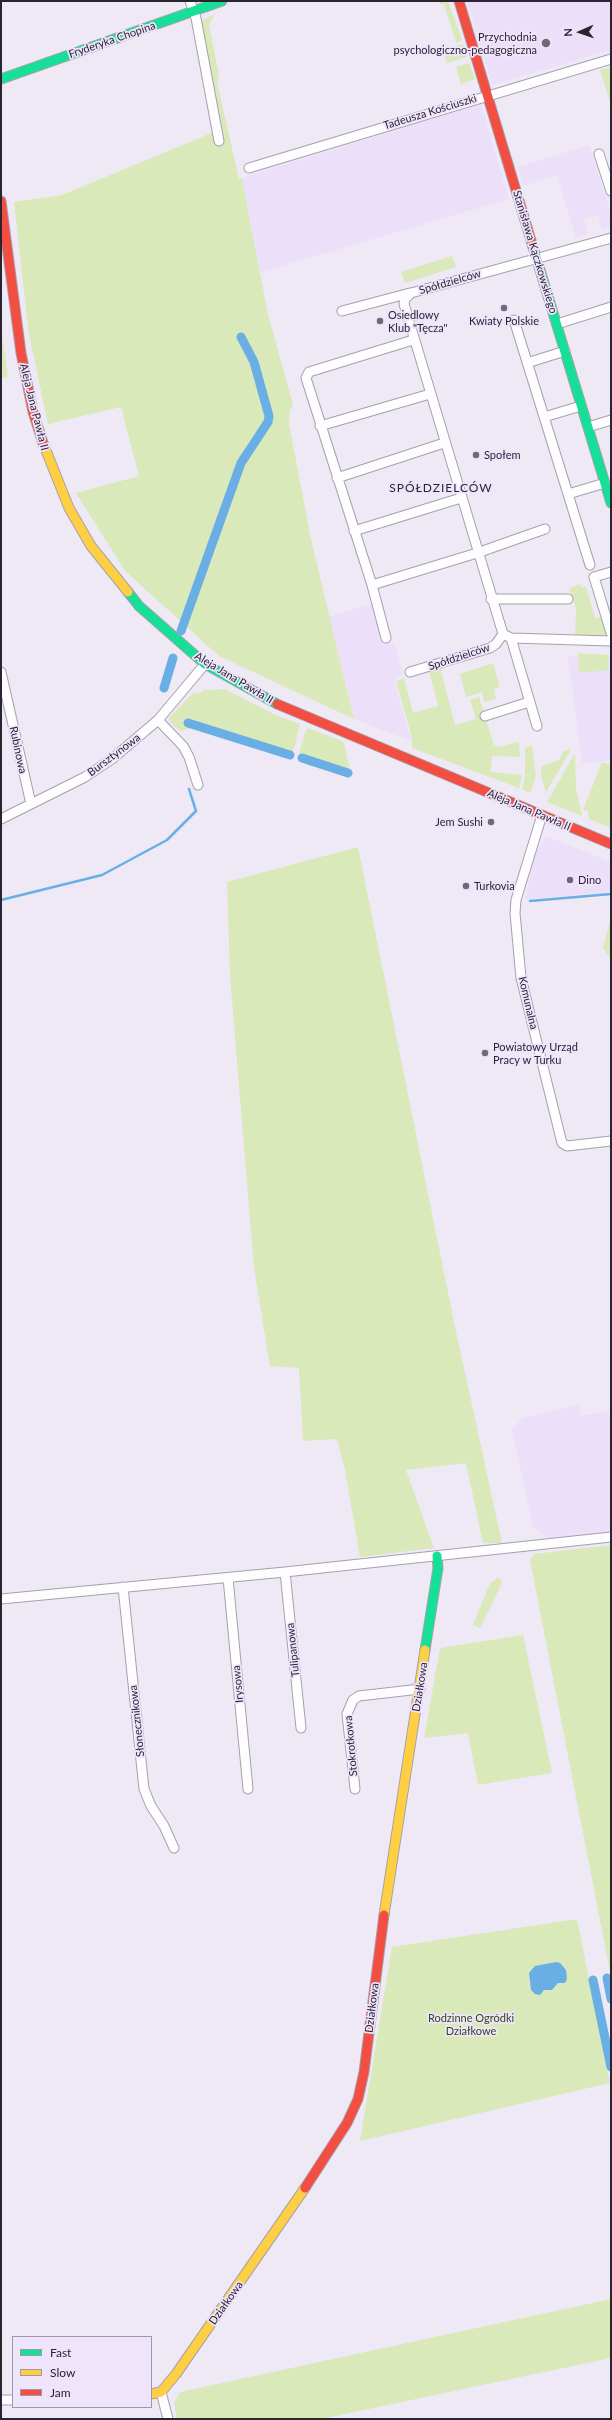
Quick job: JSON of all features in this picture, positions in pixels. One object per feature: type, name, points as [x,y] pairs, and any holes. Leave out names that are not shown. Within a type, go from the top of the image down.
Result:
[{"type":"street","points":[[190,1],[218,141]]},
{"type":"street","name":"Fryderyka Chopina","points":[[1,79],[222,1]]},
{"type":"street","name":"Stanisława Kączkowskiego","points":[[459,1],[611,503]]},
{"type":"street","name":"Tadeusza Kościuszki","points":[[249,168],[487,95],[611,59]]},
{"type":"street","points":[[599,154],[611,191]]},
{"type":"street","name":"Aleja Jana Pawła II","points":[[1,201],[26,382],[39,436],[57,482],[91,546],[126,592],[157,624],[205,664],[282,707],[611,844]]},
{"type":"street","name":"Spółdzielców","points":[[537,726],[507,636],[491,599],[413,340],[404,304],[405,299],[411,293],[611,238]]},
{"type":"street","points":[[342,311],[411,293]]},
{"type":"street","points":[[557,324],[611,307]]},
{"type":"street","points":[[514,320],[590,565]]},
{"type":"street","points":[[386,638],[372,585],[320,426],[306,378],[309,372],[413,340]]},
{"type":"street","points":[[527,363],[565,351]]},
{"type":"street","points":[[320,426],[430,394]]},
{"type":"street","points":[[544,417],[582,406]]},
{"type":"street","points":[[588,427],[611,420]]},
{"type":"street","points":[[337,478],[444,443]]},
{"type":"street","points":[[568,494],[605,484]]},
{"type":"street","points":[[354,531],[461,498]]},
{"type":"street","points":[[372,585],[477,553],[545,529]]},
{"type":"street","points":[[611,572],[594,577],[611,633]]},
{"type":"street","points":[[491,599],[568,599]]},
{"type":"street","points":[[507,636],[611,641]]},
{"type":"street","name":"Spółdzielców","points":[[410,672],[490,648],[507,636]]},
{"type":"street","name":"Bursztynowa","points":[[1,819],[102,766],[158,720],[205,664]]},
{"type":"street","name":"Rubinowa","points":[[1,672],[31,804]]},
{"type":"street","points":[[485,716],[530,702]]},
{"type":"street","points":[[158,720],[182,746],[198,785]]},
{"type":"street","name":"Komunalna","points":[[542,815],[516,900],[515,913],[522,978],[562,1142],[567,1146],[611,1141]]},
{"type":"street","points":[[1,1599],[228,1578],[611,1537]]},
{"type":"street","name":"Działkowa","points":[[162,2392],[318,2171],[348,2123],[358,2099],[364,2072],[381,1936],[438,1568],[437,1556]]},
{"type":"street","name":"Tulipanowa","points":[[285,1572],[301,1728]]},
{"type":"street","name":"Irysowa","points":[[228,1578],[248,1790]]},
{"type":"street","name":"Słonecznikowa","points":[[123,1587],[144,1789],[151,1806],[164,1826],[174,1848]]},
{"type":"street","name":"Stokrotkowa","points":[[355,1789],[348,1714],[349,1706],[359,1696],[420,1690]]},
{"type":"street","points":[[152,2394],[162,2392],[168,2419]]},
{"type":"street","points":[[1,2400],[12,2400]]},
{"type":"shaded area","points":[[467,1],[611,1],[611,50],[492,85]]},
{"type":"shaded area","points":[[481,104],[509,199],[261,272],[242,178]]},
{"type":"shaded area","points":[[589,145],[611,214],[611,226],[602,229],[598,215],[584,219],[589,234],[576,238],[557,175],[523,186],[518,167]]},
{"type":"shaded area","points":[[371,604],[383,644],[394,642],[403,674],[394,679],[411,741],[354,719],[330,616]]},
{"type":"shaded area","points":[[611,655],[611,760],[582,763],[568,656]]},
{"type":"shaded area","points":[[546,836],[611,862],[611,892],[526,899],[535,845],[541,847]]},
{"type":"shaded area","points":[[578,1405],[581,1416],[611,1410],[611,1532],[549,1539],[533,1526],[512,1430],[522,1418]]},
{"type":"green space","points":[[440,1],[448,1],[462,40],[456,43],[444,4],[440,4]]},
{"type":"green space","points":[[215,14],[209,25],[219,75],[217,82],[239,179],[242,178],[268,314],[293,405],[290,411],[289,424],[311,539],[354,719],[219,656],[125,571],[76,493],[139,476],[121,407],[48,424],[29,335],[14,202],[62,195],[214,132],[200,22]]},
{"type":"green space","points":[[463,44],[467,57],[447,63],[443,50]]},
{"type":"green space","points":[[469,63],[475,79],[461,84],[456,67]]},
{"type":"green space","points":[[611,67],[611,105],[600,70]]},
{"type":"green space","points":[[452,256],[456,267],[405,283],[401,272]]},
{"type":"green space","points":[[1,327],[8,377],[1,378]]},
{"type":"green space","points":[[579,584],[582,588],[586,586],[595,618],[601,617],[608,633],[607,636],[575,635],[576,608],[569,589]]},
{"type":"green space","points":[[578,653],[608,655],[609,670],[579,673]]},
{"type":"green space","points":[[493,663],[500,687],[494,689],[496,699],[484,702],[482,692],[466,697],[460,674]]},
{"type":"green space","points":[[440,667],[455,725],[476,719],[470,700],[479,697],[494,745],[500,747],[519,742],[520,757],[492,756],[491,772],[522,775],[519,788],[412,748],[412,738],[396,681],[404,678],[413,713],[438,706],[429,671]]},
{"type":"green space","points":[[225,689],[277,716],[300,724],[293,753],[197,727],[180,731],[171,723],[169,718],[194,692],[198,694],[204,690]]},
{"type":"green space","points":[[308,728],[344,742],[350,772],[299,754],[305,732]]},
{"type":"green space","points":[[532,745],[536,776],[530,793],[522,789],[525,776],[525,748]]},
{"type":"green space","points":[[572,748],[546,792],[541,776],[541,766],[559,760],[563,752]]},
{"type":"green space","points":[[575,753],[576,789],[582,816],[547,802]]},
{"type":"green space","points":[[602,762],[611,765],[611,828],[589,819],[588,811],[583,810]]},
{"type":"green space","points":[[358,847],[454,1322],[502,1543],[483,1543],[466,1463],[406,1470],[434,1548],[360,1557],[345,1470],[337,1439],[303,1441],[299,1368],[270,1366],[254,1268],[230,976],[227,882]]},
{"type":"green space","points":[[611,917],[611,960],[603,948]]},
{"type":"green space","points":[[611,1545],[611,1977],[530,1560],[534,1554]]},
{"type":"green space","points":[[499,1577],[502,1583],[480,1628],[473,1625],[490,1583]]},
{"type":"green space","points":[[523,1635],[552,1773],[478,1785],[468,1733],[424,1738],[440,1648]]},
{"type":"green space","name":"Rodzinne Ogródki Działkowe","points":[[577,1919],[610,2083],[360,2141],[392,1947]]},
{"type":"green space","points":[[611,2299],[611,2358],[321,2419],[177,2419],[174,2403],[180,2392]]},
{"type":"water","points":[[556,1962],[560,1963],[566,1970],[567,1979],[565,1983],[558,1983],[552,1990],[544,1990],[540,1995],[535,1994],[531,1990],[529,1973],[535,1966]]},
{"type":"waterway","points":[[181,631],[241,463],[268,422],[269,416],[254,362],[241,337]]},
{"type":"waterway","points":[[164,688],[173,658]]},
{"type":"waterway","points":[[188,723],[290,755]]},
{"type":"waterway","points":[[302,758],[348,773]]},
{"type":"waterway","points":[[1,900],[102,875],[167,840],[196,811],[189,789]]},
{"type":"waterway","points":[[530,901],[611,894]]},
{"type":"waterway","points":[[607,1978],[611,1999]]},
{"type":"waterway","points":[[593,1980],[611,2067]]},
{"type":"traffic: fast","points":[[1,79],[222,1]]},
{"type":"traffic: fast","points":[[533,247],[611,503]]},
{"type":"traffic: fast","points":[[128,592],[139,606],[205,664],[277,704]]},
{"type":"traffic: fast","points":[[425,1650],[438,1568],[437,1556]]},
{"type":"traffic: slow","points":[[43,443],[69,508],[91,546],[128,592]]},
{"type":"traffic: slow","points":[[384,1915],[425,1650]]},
{"type":"traffic: slow","points":[[152,2394],[161,2392],[176,2374],[305,2188]]},
{"type":"traffic: jam","points":[[459,1],[533,247]]},
{"type":"traffic: jam","points":[[1,201],[21,353],[33,412],[43,443]]},
{"type":"traffic: jam","points":[[277,704],[611,844]]},
{"type":"traffic: jam","points":[[305,2188],[347,2123],[358,2099],[364,2072],[384,1915]]},
{"type":"place","name":"Przychodnia psychologiczno-pedagogiczna","points":[[546,43]]},
{"type":"place","name":"Kwiaty Polskie","points":[[504,308]]},
{"type":"place","name":"Osiedlowy Klub \"Tęcza\"","points":[[380,321]]},
{"type":"place","name":"Społem","points":[[476,455]]},
{"type":"place","name":"Jem Sushi","points":[[491,822]]},
{"type":"place","name":"Dino","points":[[570,880]]},
{"type":"place","name":"Turkovia","points":[[466,886]]},
{"type":"place","name":"Powiatowy Urząd Pracy w Turku","points":[[485,1053]]},
{"type":"district","name":"SPÓŁDZIELCÓW","points":[[441,488]]}]
